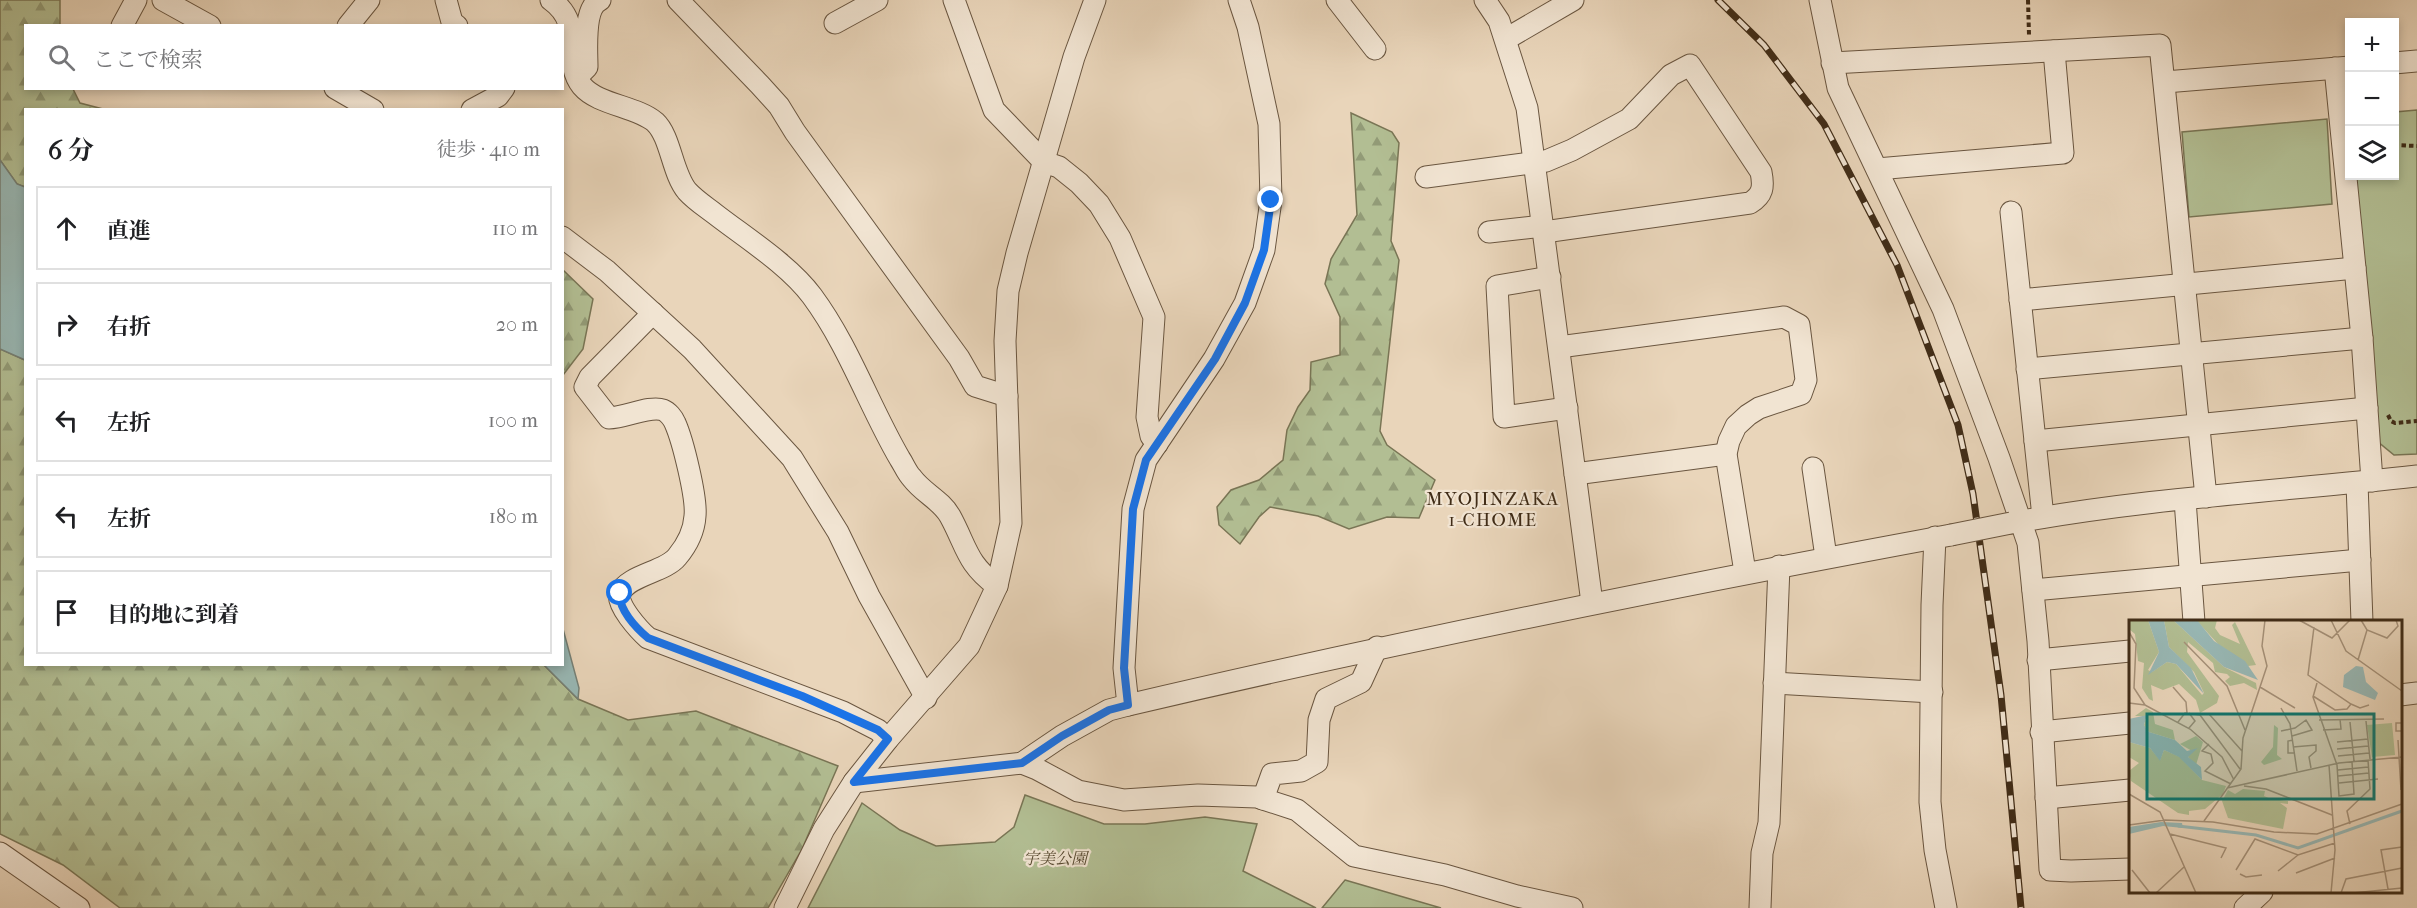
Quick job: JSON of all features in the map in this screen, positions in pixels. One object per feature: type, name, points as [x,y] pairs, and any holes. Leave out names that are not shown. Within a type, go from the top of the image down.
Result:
[{"type":"street","points":[[123,24],[136,0]]},
{"type":"street","points":[[163,0],[206,24]]},
{"type":"street","points":[[350,24],[369,0]]},
{"type":"street","points":[[446,0],[455,24]]},
{"type":"street","points":[[551,0],[560,6],[569,21],[578,77],[583,87],[596,96],[646,116],[657,124],[688,191],[787,270],[811,294],[860,377],[912,479],[941,504],[950,517],[967,555],[981,574],[997,586]]},
{"type":"street","points":[[578,77],[587,67],[589,12],[594,3],[600,0]]},
{"type":"street","points":[[678,0],[779,106],[795,132],[959,358],[975,386],[1007,396]]},
{"type":"street","points":[[835,23],[877,0]]},
{"type":"street","points":[[954,0],[994,110],[1044,162],[1059,167],[1079,183],[1099,204],[1120,238],[1136,278],[1147,297],[1154,317],[1147,417],[1151,436],[1157,444]]},
{"type":"street","points":[[785,908],[824,829],[854,782],[888,739],[969,646],[997,586],[1011,523],[1005,341],[1008,291],[1074,57],[1095,0]]},
{"type":"street","points":[[1128,705],[1124,668],[1133,509],[1146,460],[1215,359],[1245,303],[1264,250],[1271,200],[1269,124],[1248,27],[1239,0]]},
{"type":"street","points":[[1337,0],[1375,49]]},
{"type":"street","points":[[1485,0],[1499,21],[1527,108],[1592,603]]},
{"type":"street","points":[[1506,39],[1573,0]]},
{"type":"street","points":[[1820,0],[1838,88],[1943,309],[2016,522],[2028,543],[2038,660],[2050,870],[2071,872],[2129,869]]},
{"type":"street","points":[[1832,63],[2160,45],[2206,497]]},
{"type":"street","points":[[1877,169],[2063,153],[2054,51]]},
{"type":"street","points":[[2399,63],[2417,61]]},
{"type":"street","points":[[1426,177],[1546,161],[1572,150],[1629,118],[1671,75],[1690,65],[1761,172],[1764,185],[1759,197],[1750,203],[1543,229],[1490,232]]},
{"type":"street","points":[[2165,82],[2342,68],[2367,408],[2360,560],[2362,620]]},
{"type":"street","points":[[338,90],[370,108]]},
{"type":"street","points":[[476,108],[498,96],[502,90]]},
{"type":"street","points":[[2011,212],[2043,517]]},
{"type":"street","points":[[564,239],[607,271],[692,349],[792,458],[837,532],[869,596],[926,698]]},
{"type":"street","points":[[2020,300],[2355,268]]},
{"type":"street","points":[[1550,277],[1497,286],[1503,417],[1567,408]]},
{"type":"street","points":[[654,313],[590,377],[585,387],[609,418],[620,418],[655,408],[665,411],[675,421],[693,491],[695,514],[693,532],[675,561],[629,584],[620,593],[619,600],[633,624],[648,638],[843,712],[878,730],[888,739]]},
{"type":"street","points":[[1559,347],[1784,317],[1799,325],[1806,380],[1801,394],[1759,408],[1748,415],[1736,426],[1726,454],[1745,572]]},
{"type":"street","points":[[2027,369],[2362,338]]},
{"type":"street","points":[[2035,441],[2367,408]]},
{"type":"street","points":[[1575,474],[1726,454]]},
{"type":"street","points":[[1813,468],[1826,556]]},
{"type":"street","points":[[854,782],[1022,763],[1062,736],[1100,716],[1128,705],[1377,647],[1826,556],[2043,517],[2206,497],[2417,476]]},
{"type":"street","points":[[2185,500],[2194,620]]},
{"type":"street","points":[[1943,536],[1932,605],[1930,802],[1935,850],[1946,908]]},
{"type":"street","points":[[2033,590],[2360,560]]},
{"type":"street","points":[[1760,908],[1762,853],[1769,823],[1779,566]]},
{"type":"street","points":[[1263,799],[1272,774],[1301,771],[1317,762],[1320,720],[1326,699],[1361,682],[1377,647]]},
{"type":"street","points":[[2038,660],[2129,651]]},
{"type":"street","points":[[1774,683],[1932,692]]},
{"type":"street","points":[[2402,695],[2417,693]]},
{"type":"street","points":[[2041,732],[2129,723]]},
{"type":"street","points":[[1022,763],[1078,791],[1124,800],[1198,795],[1263,799],[1297,810],[1354,856],[1445,875],[1516,902],[1572,908]]},
{"type":"street","points":[[2046,798],[2129,790]]},
{"type":"street","points":[[0,853],[79,908]]},
{"type":"street","points":[[2245,908],[2260,893]]},
{"type":"path","points":[[2028,0],[2030,52]]},
{"type":"path","points":[[2399,145],[2417,146]]},
{"type":"path","points":[[2388,416],[2396,423],[2417,421]]},
{"type":"green space","points":[[0,0],[60,0],[60,24],[24,24],[24,90],[74,90],[80,103],[99,108],[24,108],[24,187],[17,184],[0,160]]},
{"type":"green space","points":[[2417,110],[2417,454],[2394,455],[2377,441],[2354,180],[2399,180],[2399,112]]},
{"type":"green space","points":[[1351,113],[1392,132],[1399,143],[1391,241],[1399,260],[1380,431],[1387,445],[1435,480],[1419,518],[1387,517],[1349,529],[1318,516],[1270,507],[1259,517],[1240,544],[1219,525],[1217,507],[1231,490],[1259,480],[1283,460],[1287,430],[1298,407],[1310,390],[1311,362],[1340,355],[1340,317],[1325,284],[1331,259],[1357,215]]},
{"type":"green space","points":[[2327,119],[2332,204],[2189,217],[2182,132]]},
{"type":"green space","points":[[564,271],[593,299],[583,349],[564,374]]},
{"type":"green space","points":[[0,349],[24,360],[24,666],[545,666],[578,699],[628,720],[696,711],[838,766],[802,849],[768,908],[120,908],[63,865],[0,834]]},
{"type":"green space","name":"宇美公園","points":[[1025,795],[1104,824],[1145,824],[1205,817],[1257,824],[1243,871],[1316,908],[808,908],[862,803],[900,830],[936,846],[995,842],[1014,827]]},
{"type":"green space","points":[[1345,880],[1441,908],[1322,908]]},
{"type":"water","points":[[0,160],[17,184],[24,187],[24,360],[0,349]]},
{"type":"water","points":[[564,633],[579,688],[578,699],[545,666],[564,666]]},
{"type":"railway","points":[[1718,0],[1764,45],[1824,124],[1897,265],[1958,425],[1973,494],[2001,695],[2021,908]]},
{"type":"district","name":"MYOJINZAKA 1-CHOME","points":[[1493,509]]},
{"type":"route","points":[[620,593],[619,600],[633,624],[648,638],[843,712],[878,730],[888,739],[854,782],[1022,763],[1062,736],[1109,710],[1128,705],[1124,668],[1133,509],[1146,460],[1215,359],[1245,303],[1264,250],[1271,200]]}]
